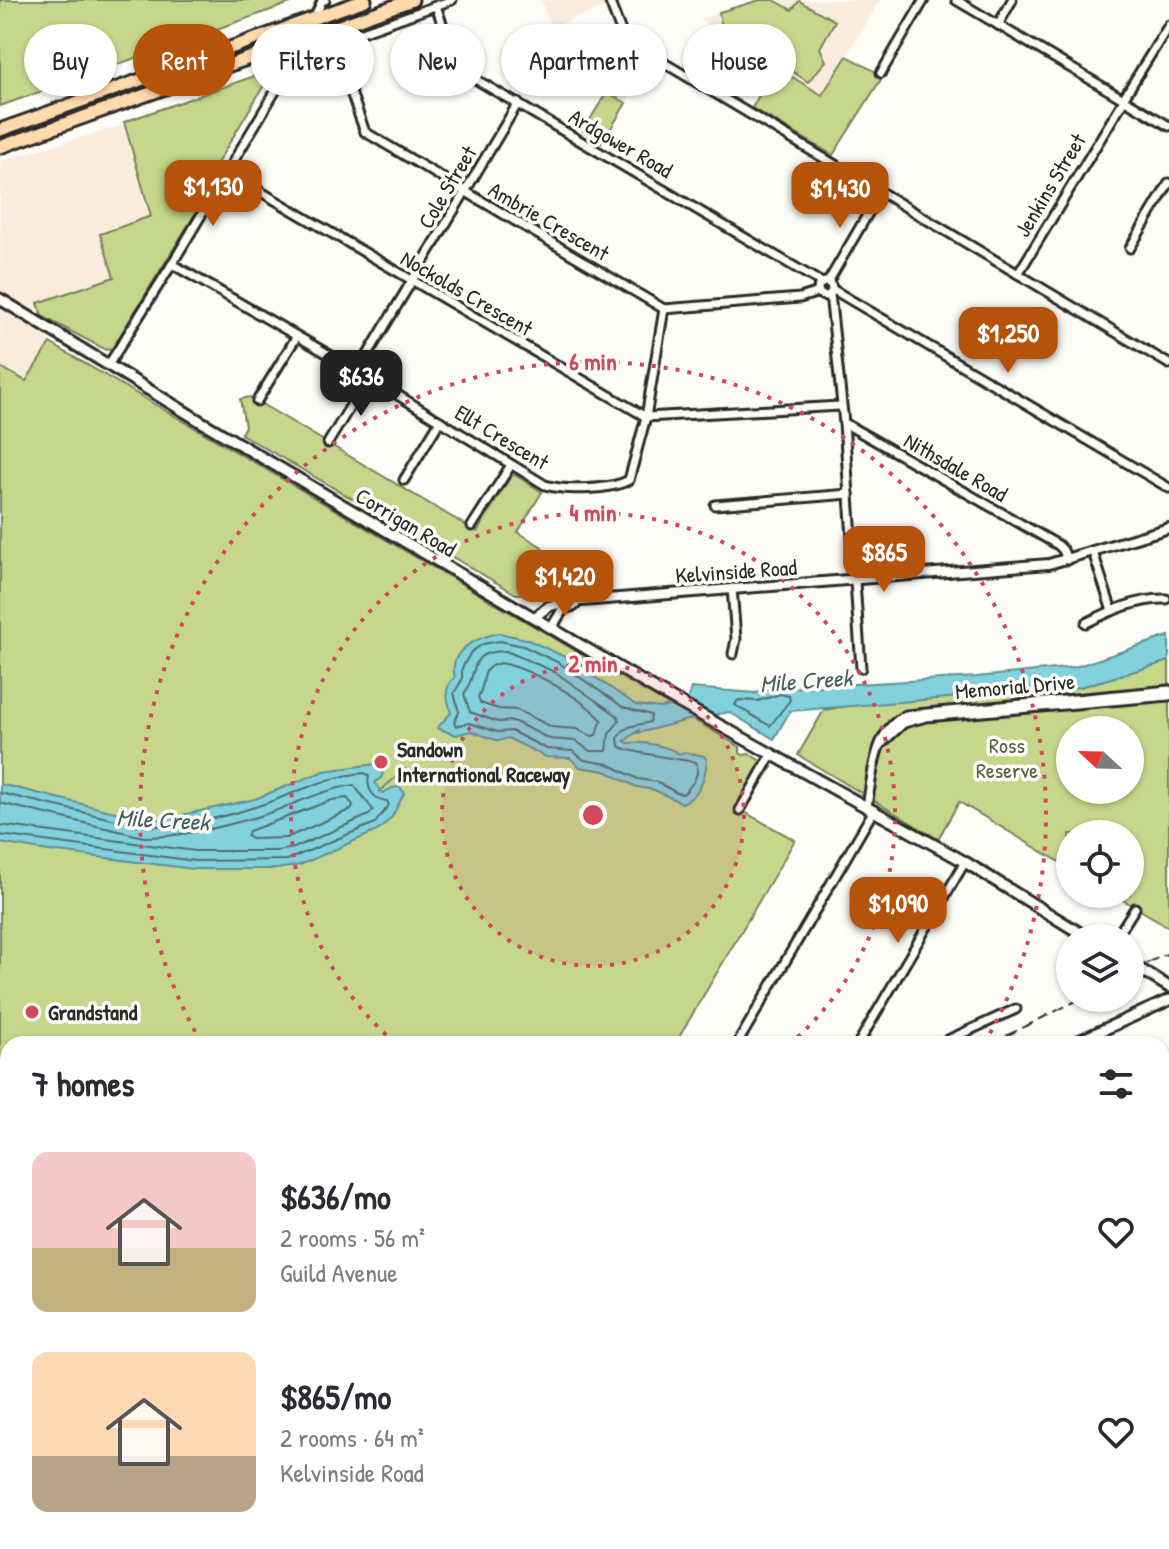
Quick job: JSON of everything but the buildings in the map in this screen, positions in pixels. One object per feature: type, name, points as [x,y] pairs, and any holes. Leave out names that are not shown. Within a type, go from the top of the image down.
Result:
[{"type":"highway","points":[[0,130],[365,0]]},
{"type":"highway","points":[[345,24],[412,0]]},
{"type":"highway","points":[[0,147],[251,57]]},
{"type":"main road","name":"Corrigan Road","points":[[0,299],[213,429],[678,702],[965,862],[1065,924]]},
{"type":"main road","points":[[1144,972],[1169,987]]},
{"type":"main road","points":[[1090,1036],[1169,1000]]},
{"type":"street","points":[[314,18],[324,0]]},
{"type":"street","points":[[374,28],[452,0]]},
{"type":"street","points":[[609,0],[624,39],[1169,364]]},
{"type":"street","points":[[881,73],[924,0]]},
{"type":"street","points":[[956,0],[1169,126]]},
{"type":"street","points":[[998,25],[1012,0]]},
{"type":"street","name":"Ardgower Road","points":[[436,6],[458,69],[1169,488]]},
{"type":"street","name":"Jenkins Street","points":[[1018,274],[1169,25]]},
{"type":"street","points":[[109,364],[272,96]]},
{"type":"street","name":"Ambrie Crescent","points":[[352,96],[365,132],[664,309]]},
{"type":"street","name":"Cole Street","points":[[358,371],[518,103]]},
{"type":"street","name":"Nockolds Crescent","points":[[227,172],[646,417]]},
{"type":"street","points":[[1130,248],[1169,183]]},
{"type":"street","points":[[664,309],[800,298],[819,292],[828,287],[880,193]]},
{"type":"street","name":"Ellt Crescent","points":[[172,264],[358,371],[545,485],[559,489],[620,486],[629,480],[646,417],[664,309]]},
{"type":"street","points":[[828,287],[844,423],[861,668]]},
{"type":"street","points":[[257,401],[297,336]]},
{"type":"street","points":[[328,443],[368,377]]},
{"type":"street","points":[[646,417],[840,406]]},
{"type":"street","points":[[404,480],[440,421]]},
{"type":"street","name":"Nithsdale Road","points":[[844,423],[1061,547],[1067,560]]},
{"type":"street","points":[[472,526],[511,465]]},
{"type":"street","points":[[715,505],[849,494]]},
{"type":"street","name":"Kelvinside Road","points":[[535,617],[549,606],[588,601],[1057,563],[1169,528]]},
{"type":"street","points":[[1049,541],[1057,563]]},
{"type":"street","points":[[1093,552],[1112,611]]},
{"type":"street","points":[[732,588],[736,639],[733,654]]},
{"type":"street","points":[[1086,623],[1112,611],[1154,599],[1166,599]]},
{"type":"street","name":"Kelvinside Road","points":[[552,627],[563,609],[588,601]]},
{"type":"street","name":"Memorial Drive","points":[[742,1036],[870,808],[880,746],[904,723],[926,717],[1169,693]]},
{"type":"street","points":[[740,810],[771,755]]},
{"type":"street","points":[[863,1036],[965,862]]},
{"type":"street","points":[[1125,924],[1135,908]]},
{"type":"street","points":[[957,1036],[1016,1009]]},
{"type":"shaded area","points":[[541,0],[607,0],[609,6],[559,24],[550,24]]},
{"type":"shaded area","points":[[754,0],[880,0],[822,95],[796,79],[796,24],[707,24],[699,19]]},
{"type":"shaded area","points":[[614,96],[630,96],[626,103]]},
{"type":"shaded area","points":[[124,125],[152,216],[114,277],[38,303],[50,343],[26,382],[0,367],[0,161]]},
{"type":"green space","points":[[0,0],[299,0],[231,24],[133,24],[133,59],[117,65],[117,24],[24,24],[24,96],[28,96],[0,106]]},
{"type":"green space","points":[[760,0],[774,0],[792,10],[799,1],[835,21],[820,48],[826,61],[808,82],[796,74],[796,24],[722,24],[719,12]]},
{"type":"green space","points":[[847,56],[883,76],[833,155],[752,108],[759,96],[796,96],[796,80],[822,95]]},
{"type":"green space","points":[[251,77],[251,96],[258,96],[206,182],[212,186],[112,349],[106,350],[42,316],[38,303],[114,277],[100,234],[151,216],[124,122],[198,96],[235,96],[235,83]]},
{"type":"green space","points":[[605,96],[614,96],[626,103],[602,143],[583,131]]},
{"type":"green space","name":"Sandown International Raceway","points":[[50,343],[740,747],[743,755],[749,754],[772,767],[744,812],[795,840],[680,1036],[0,1036],[0,367],[26,381]]},
{"type":"green space","points":[[250,397],[477,532],[511,476],[515,475],[542,492],[518,532],[542,547],[534,593],[516,594],[241,434],[245,426],[240,399]]},
{"type":"green space","name":"Ross Reserve","points":[[1169,661],[1169,927],[1137,908],[1144,908],[1144,820],[1056,820],[1056,860],[959,802],[938,839],[798,755],[824,710],[864,703],[1080,687]]},
{"type":"water","points":[[499,633],[526,639],[563,656],[636,705],[661,708],[687,701],[691,688],[756,693],[785,683],[786,688],[977,677],[1075,667],[1169,636],[1169,661],[1080,687],[790,711],[774,739],[729,712],[638,733],[639,730],[625,741],[655,745],[680,754],[704,756],[707,760],[700,786],[693,796],[682,803],[654,790],[637,787],[605,771],[580,767],[570,758],[546,757],[508,738],[499,741],[471,731],[456,735],[437,728],[451,713],[447,690],[455,677],[454,668],[460,652],[482,638]]},
{"type":"water","points":[[376,764],[383,767],[382,777],[375,783],[383,793],[400,787],[404,793],[392,817],[379,830],[300,865],[277,869],[194,869],[0,843],[0,784],[143,819],[164,819],[255,799],[324,771]]},
{"type":"waterway","name":"Mile Creek","points":[[379,792],[405,769]]},
{"type":"railway","points":[[1144,965],[1169,953]]},
{"type":"railway","points":[[1006,1036],[1056,1011]]},
{"type":"place","name":"Sandown International Raceway","points":[[381,762]]},
{"type":"place","name":"Grandstand","points":[[32,1012]]}]
